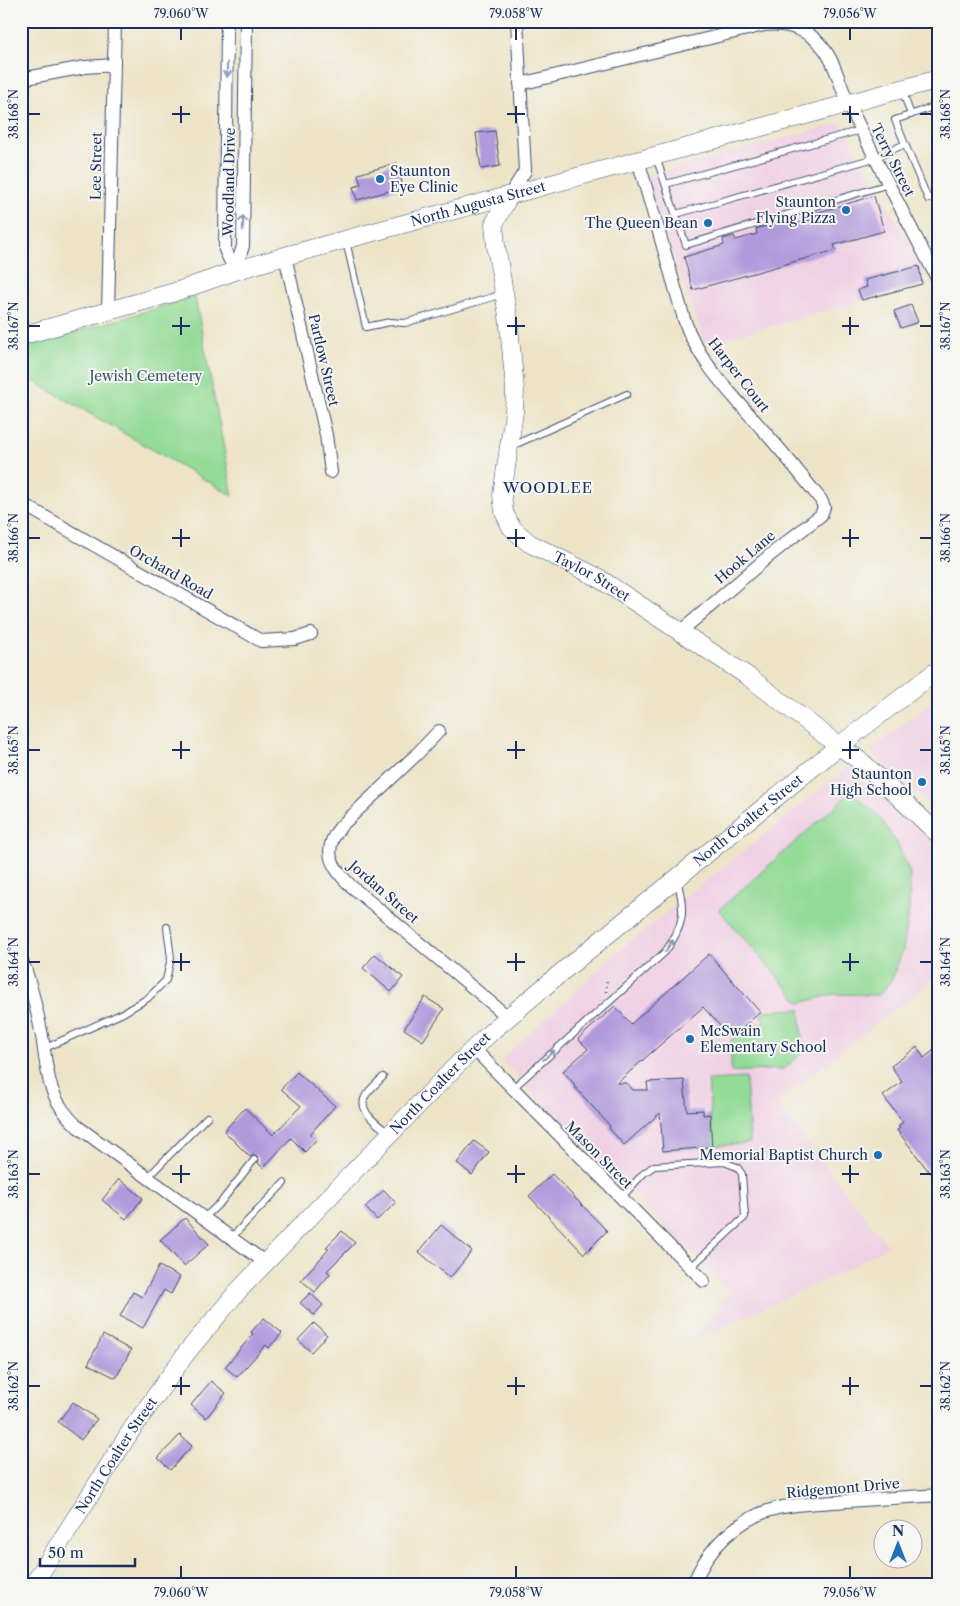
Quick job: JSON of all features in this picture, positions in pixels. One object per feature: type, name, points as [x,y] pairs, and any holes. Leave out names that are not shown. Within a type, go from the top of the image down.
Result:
[{"type":"street","name":"Lee Street","points":[[108,312],[115,21]]},
{"type":"street","name":"Woodland Drive","points":[[228,21],[225,250],[235,271]]},
{"type":"street","name":"Woodland Drive","points":[[235,271],[243,246],[246,21]]},
{"type":"street","points":[[509,196],[525,171],[517,21]]},
{"type":"street","points":[[520,84],[764,25],[786,25],[805,32]]},
{"type":"street","name":"Terry Street","points":[[805,32],[815,39],[826,51],[861,130],[939,282]]},
{"type":"street","points":[[21,79],[85,67],[114,65]]},
{"type":"street","name":"North Augusta Street","points":[[21,336],[175,292],[235,271],[345,239],[849,105],[939,79]]},
{"type":"street","name":"Harper Court","points":[[638,160],[684,319],[692,339],[703,358],[824,504]]},
{"type":"street","name":"Taylor Street","points":[[509,196],[494,224],[508,316],[515,389],[514,412],[503,482],[502,503],[506,517],[514,531],[529,543],[597,577],[749,677],[863,763],[938,833]]},
{"type":"street","name":"Partlow Street","points":[[285,256],[326,435],[331,472]]},
{"type":"street","name":"Orchard Road","points":[[21,503],[261,641],[295,639],[311,634]]},
{"type":"street","name":"Hook Lane","points":[[681,631],[769,556],[821,515],[824,504]]},
{"type":"street","name":"North Coalter Street","points":[[33,1585],[132,1429],[187,1352],[238,1291],[474,1049],[508,1017],[676,879],[839,746],[939,669]]},
{"type":"street","name":"Jordan Street","points":[[439,731],[334,834],[330,847],[332,861],[339,874],[351,886],[508,1017]]},
{"type":"street","points":[[21,958],[30,982],[50,1086],[66,1115],[78,1127],[266,1262]]},
{"type":"street","name":"Mason Street","points":[[474,1049],[704,1280]]},
{"type":"street","name":"Ridgemont Drive","points":[[693,1585],[706,1558],[724,1538],[744,1522],[763,1513],[778,1508],[816,1503],[939,1495]]},
{"type":"lane","points":[[805,32],[817,21]]},
{"type":"lane","points":[[902,90],[911,114]]},
{"type":"lane","points":[[939,105],[895,120],[928,199],[939,195]]},
{"type":"lane","points":[[666,184],[861,130]]},
{"type":"lane","points":[[676,214],[875,158],[905,144]]},
{"type":"lane","points":[[656,155],[686,245],[889,184]]},
{"type":"lane","points":[[345,239],[366,328],[390,322],[405,323],[504,293]]},
{"type":"lane","points":[[509,447],[627,394]]},
{"type":"lane","points":[[513,1088],[664,952],[678,931],[682,914],[682,899],[676,879]]},
{"type":"lane","points":[[44,1049],[123,1013],[148,998],[166,980],[171,958],[167,927]]},
{"type":"lane","points":[[383,1077],[365,1096],[364,1104],[365,1112],[390,1134]]},
{"type":"lane","points":[[148,1177],[207,1117]]},
{"type":"lane","points":[[204,1218],[220,1202],[254,1160]]},
{"type":"lane","points":[[621,1198],[643,1174],[654,1166],[724,1162],[737,1167],[742,1174],[745,1217],[691,1267]]},
{"type":"lane","points":[[231,1238],[284,1183]]},
{"type":"path","points":[[606,979],[606,993]]},
{"type":"shaded area","points":[[841,123],[905,236],[927,284],[705,344],[645,176]]},
{"type":"shaded area","name":"Staunton High School","points":[[939,696],[939,814],[870,751]]},
{"type":"shaded area","name":"McSwain Elementary School","points":[[849,767],[939,849],[939,975],[776,1102],[888,1246],[832,1277],[693,1340],[730,1292],[501,1060],[618,951]]},
{"type":"green space","name":"Jewish Cemetery","points":[[195,297],[233,496],[21,374],[21,348]]},
{"type":"green space","points":[[851,792],[879,816],[898,845],[910,873],[909,911],[903,950],[892,979],[879,995],[834,994],[800,1003],[719,910]]},
{"type":"green space","points":[[800,1009],[803,1052],[784,1069],[731,1072],[731,1040],[745,1028],[749,1031],[753,1028],[750,1023],[753,1022],[757,1025],[762,1023],[764,1020],[760,1014],[762,1011]]},
{"type":"green space","points":[[746,1078],[750,1143],[713,1146],[708,1080]]},
{"type":"building","points":[[495,131],[500,166],[481,169],[476,133]]},
{"type":"building","name":"Staunton Eye Clinic","points":[[397,163],[403,187],[357,200],[353,187],[361,185],[358,174]]},
{"type":"building","points":[[874,196],[884,231],[834,245],[836,250],[693,290],[684,257],[724,245],[723,239],[734,236],[736,240],[757,234],[756,229],[791,219],[792,225],[814,219],[812,214]]},
{"type":"building","points":[[919,266],[922,284],[862,300],[858,290],[867,287],[865,280]]},
{"type":"building","points":[[911,305],[918,322],[901,328],[894,311]]},
{"type":"building","points":[[375,954],[403,977],[391,992],[363,968]]},
{"type":"building","points":[[709,954],[760,1012],[731,1038],[703,1007],[617,1083],[627,1083],[633,1090],[648,1090],[647,1082],[684,1080],[687,1111],[703,1110],[703,1115],[710,1114],[712,1147],[663,1151],[660,1113],[624,1145],[563,1071],[588,1049],[578,1039],[615,1006],[631,1024]]},
{"type":"building","points":[[425,997],[444,1009],[423,1041],[404,1029]]},
{"type":"building","points":[[939,1046],[939,1166],[930,1173],[897,1130],[900,1128],[898,1126],[903,1122],[883,1096],[902,1082],[891,1066],[917,1047],[924,1058]]},
{"type":"building","points":[[297,1072],[335,1106],[310,1134],[316,1140],[305,1152],[291,1138],[263,1168],[258,1163],[257,1156],[250,1157],[224,1131],[245,1108],[273,1135],[301,1106],[281,1089]]},
{"type":"building","points":[[474,1141],[489,1152],[472,1175],[457,1163]]},
{"type":"building","points":[[552,1174],[607,1231],[584,1254],[529,1196]]},
{"type":"building","points":[[119,1179],[143,1198],[126,1219],[102,1200]]},
{"type":"building","points":[[384,1190],[396,1203],[377,1220],[365,1207]]},
{"type":"building","points":[[185,1218],[209,1244],[184,1266],[160,1240]]},
{"type":"building","points":[[441,1225],[472,1251],[450,1278],[419,1252]]},
{"type":"building","points":[[342,1231],[355,1243],[327,1271],[330,1274],[315,1292],[301,1280],[329,1249],[326,1247]]},
{"type":"building","points":[[159,1266],[180,1277],[171,1294],[164,1290],[143,1328],[120,1316],[133,1292],[142,1297]]},
{"type":"building","points":[[310,1293],[323,1305],[314,1315],[300,1303]]},
{"type":"building","points":[[264,1318],[282,1333],[269,1348],[266,1345],[237,1377],[225,1367]]},
{"type":"building","points":[[314,1323],[327,1335],[311,1352],[298,1340]]},
{"type":"building","points":[[103,1335],[131,1350],[116,1378],[88,1364]]},
{"type":"building","points":[[211,1381],[226,1393],[206,1418],[191,1405]]},
{"type":"building","points":[[73,1402],[97,1419],[81,1440],[58,1422]]},
{"type":"building","points":[[180,1435],[192,1446],[170,1470],[158,1458]]},
{"type":"place","name":"Staunton Eye Clinic","points":[[380,179]]},
{"type":"place","name":"Staunton Flying Pizza","points":[[846,210]]},
{"type":"place","name":"The Queen Bean","points":[[708,223]]},
{"type":"place","name":"Staunton High School","points":[[922,782]]},
{"type":"place","name":"McSwain Elementary School","points":[[690,1039]]},
{"type":"place","name":"Memorial Baptist Church","points":[[878,1155]]},
{"type":"district","name":"WOODLEE","points":[[548,487]]}]
